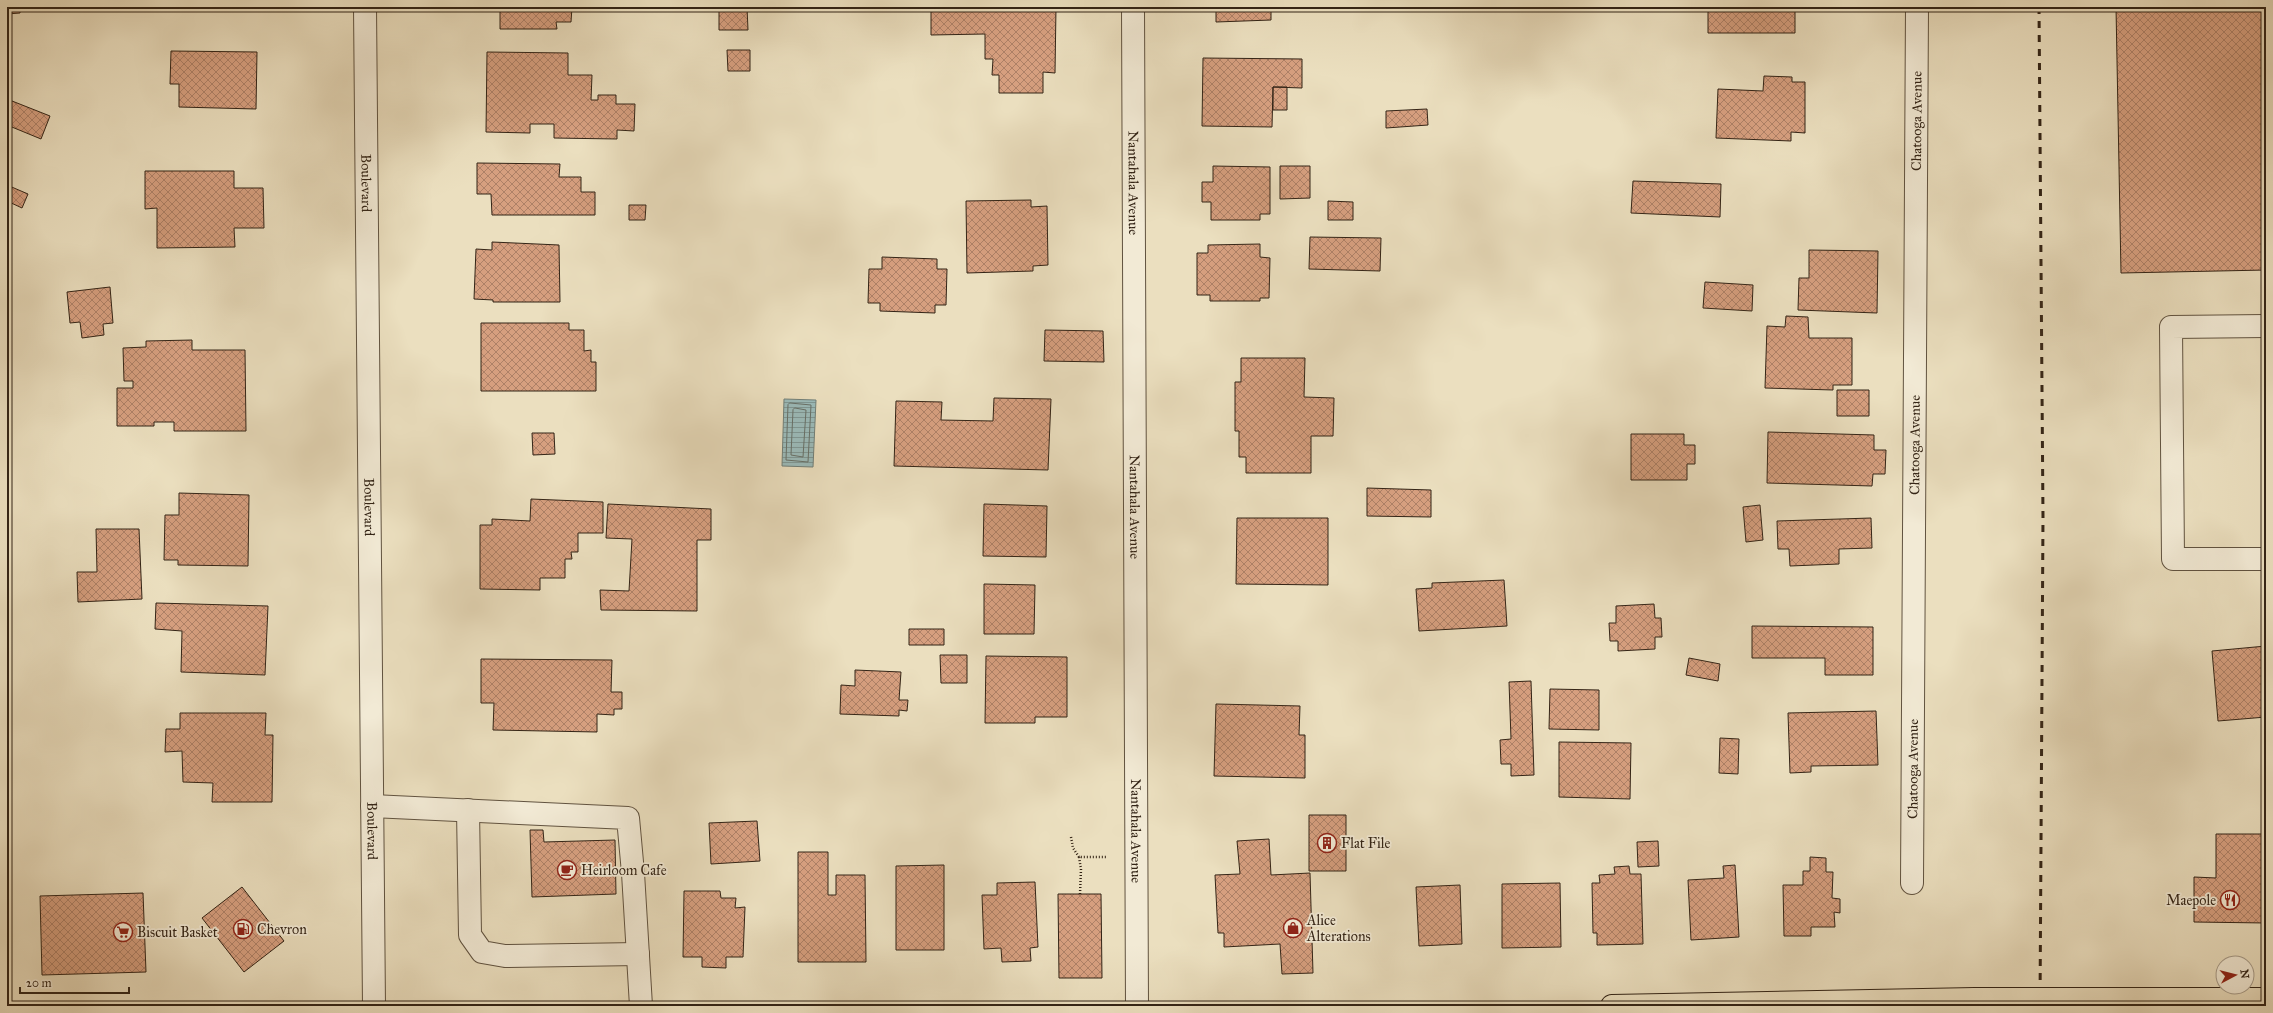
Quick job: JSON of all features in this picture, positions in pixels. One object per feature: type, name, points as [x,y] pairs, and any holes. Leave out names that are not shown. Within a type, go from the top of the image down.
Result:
[{"type":"main road","points":[[1612,1006],[1975,999],[2266,999]]},
{"type":"street","name":"Boulevard","points":[[365,7],[374,1006]]},
{"type":"street","name":"Nantahala Avenue","points":[[1133,7],[1137,1006]]},
{"type":"street","name":"Chatooga Avenue","points":[[1912,883],[1917,7]]},
{"type":"street","points":[[2266,326],[2171,327],[2173,559],[2266,559]]},
{"type":"street","points":[[372,806],[628,818],[641,1006]]},
{"type":"street","points":[[468,810],[470,935],[482,952],[504,956],[638,954]]},
{"type":"path","points":[[1071,837],[1073,848],[1079,857],[1081,869],[1080,894]]},
{"type":"path","points":[[1079,857],[1110,856]]},
{"type":"water","points":[[784,399],[816,400],[813,467],[782,466]]},
{"type":"building","points":[[7,7],[20,7],[20,13],[7,14]]},
{"type":"building","points":[[485,7],[572,7],[571,22],[556,22],[557,29],[500,29],[500,8]]},
{"type":"building","points":[[719,7],[747,7],[748,30],[719,30]]},
{"type":"building","points":[[931,7],[1056,7],[1055,73],[1043,72],[1043,93],[999,93],[999,75],[992,75],[993,59],[985,59],[985,34],[931,35]]},
{"type":"building","points":[[1216,7],[1271,7],[1271,20],[1216,22]]},
{"type":"building","points":[[1708,7],[1795,7],[1795,33],[1708,33]]},
{"type":"building","points":[[2116,7],[2266,7],[2266,270],[2121,273]]},
{"type":"building","points":[[727,50],[750,50],[750,71],[728,71]]},
{"type":"building","points":[[171,51],[257,52],[256,109],[179,107],[179,84],[170,84]]},
{"type":"building","points":[[487,52],[568,53],[568,75],[592,75],[591,100],[598,100],[598,95],[616,95],[616,104],[635,104],[634,131],[617,130],[617,139],[554,138],[554,124],[530,124],[530,133],[486,132]]},
{"type":"building","points":[[1203,58],[1302,59],[1302,88],[1273,87],[1272,127],[1202,126]]},
{"type":"building","points":[[1764,76],[1792,77],[1792,82],[1805,82],[1805,133],[1791,132],[1791,141],[1716,138],[1718,89],[1763,91]]},
{"type":"building","points":[[1273,87],[1287,87],[1287,110],[1273,110]]},
{"type":"building","points":[[7,99],[50,116],[41,139],[7,125]]},
{"type":"building","points":[[1427,109],[1428,125],[1386,128],[1386,111]]},
{"type":"building","points":[[477,163],[560,164],[559,177],[581,177],[581,192],[595,192],[595,215],[492,215],[491,194],[477,194]]},
{"type":"building","points":[[1213,166],[1270,167],[1270,214],[1260,214],[1260,220],[1211,220],[1211,202],[1202,202],[1202,182],[1213,182]]},
{"type":"building","points":[[1280,166],[1310,166],[1310,198],[1280,199]]},
{"type":"building","points":[[145,171],[234,171],[234,188],[263,188],[264,228],[234,228],[235,247],[157,248],[157,208],[145,209]]},
{"type":"building","points":[[1633,181],[1721,184],[1720,217],[1631,213]]},
{"type":"building","points":[[7,185],[28,194],[22,208],[7,201]]},
{"type":"building","points":[[1031,200],[1031,207],[1047,206],[1048,265],[1033,266],[1033,271],[967,273],[966,201]]},
{"type":"building","points":[[1328,201],[1353,202],[1353,220],[1328,220]]},
{"type":"building","points":[[629,205],[646,205],[645,220],[629,220]]},
{"type":"building","points":[[1310,237],[1381,238],[1380,271],[1309,269]]},
{"type":"building","points":[[492,242],[559,245],[560,302],[493,302],[493,300],[474,299],[476,249],[492,250]]},
{"type":"building","points":[[1260,244],[1260,257],[1270,258],[1269,298],[1260,298],[1260,301],[1210,301],[1210,295],[1197,295],[1197,253],[1208,253],[1208,245]]},
{"type":"building","points":[[1809,250],[1878,251],[1877,313],[1798,310],[1799,278],[1809,278]]},
{"type":"building","points":[[882,257],[937,259],[937,269],[947,269],[946,305],[935,305],[935,313],[880,311],[880,303],[868,303],[869,269],[882,269]]},
{"type":"building","points":[[1705,282],[1753,285],[1752,311],[1703,308]]},
{"type":"building","points":[[110,287],[113,323],[103,324],[104,335],[82,338],[80,322],[70,323],[67,292]]},
{"type":"building","points":[[1786,316],[1808,317],[1809,338],[1852,338],[1852,385],[1833,385],[1833,390],[1765,388],[1767,326],[1785,327]]},
{"type":"building","points":[[481,323],[569,323],[569,330],[584,330],[584,351],[591,350],[591,362],[596,362],[596,391],[481,391]]},
{"type":"building","points":[[1045,330],[1103,331],[1104,362],[1044,361]]},
{"type":"building","points":[[192,340],[192,350],[245,350],[246,431],[174,431],[174,422],[154,422],[154,426],[117,426],[117,388],[133,388],[133,381],[124,381],[123,348],[146,347],[146,341]]},
{"type":"building","points":[[1241,358],[1305,358],[1304,397],[1334,398],[1333,436],[1311,436],[1311,473],[1246,473],[1246,457],[1239,457],[1239,431],[1235,431],[1235,382],[1241,382]]},
{"type":"building","points":[[1837,390],[1869,390],[1869,416],[1837,416]]},
{"type":"building","points":[[994,398],[1051,399],[1048,470],[894,466],[896,401],[942,402],[941,420],[993,421]]},
{"type":"building","points":[[1768,432],[1874,435],[1874,450],[1886,450],[1885,474],[1873,474],[1872,486],[1767,483]]},
{"type":"building","points":[[532,433],[554,433],[555,454],[533,455]]},
{"type":"building","points":[[1631,434],[1684,434],[1684,445],[1695,445],[1695,464],[1687,464],[1687,480],[1631,480]]},
{"type":"building","points":[[1367,488],[1431,490],[1431,517],[1367,516]]},
{"type":"building","points":[[179,493],[249,495],[248,566],[178,565],[178,560],[164,560],[165,515],[179,515]]},
{"type":"building","points":[[531,499],[603,502],[603,533],[578,533],[578,552],[571,552],[572,559],[565,559],[565,578],[540,578],[540,590],[480,589],[480,525],[492,525],[492,519],[530,521]]},
{"type":"building","points":[[608,504],[711,509],[711,540],[697,540],[697,611],[601,610],[600,590],[629,591],[632,539],[606,538]]},
{"type":"building","points":[[984,504],[1047,506],[1046,557],[983,556]]},
{"type":"building","points":[[1760,505],[1763,540],[1746,542],[1743,507]]},
{"type":"building","points":[[1237,518],[1328,518],[1328,585],[1236,584]]},
{"type":"building","points":[[1871,518],[1872,548],[1839,549],[1839,564],[1790,566],[1789,549],[1778,549],[1777,521]]},
{"type":"building","points":[[96,529],[139,529],[142,599],[78,602],[77,572],[97,572]]},
{"type":"building","points":[[1504,580],[1507,626],[1419,631],[1416,589],[1432,588],[1432,583]]},
{"type":"building","points":[[984,584],[1035,585],[1034,634],[984,634]]},
{"type":"building","points":[[156,603],[268,606],[265,675],[181,672],[182,631],[155,629]]},
{"type":"building","points":[[1654,604],[1655,618],[1661,618],[1662,637],[1655,637],[1655,649],[1618,651],[1618,641],[1610,641],[1609,623],[1616,623],[1616,606]]},
{"type":"building","points":[[1752,626],[1873,627],[1873,675],[1825,675],[1825,658],[1752,658]]},
{"type":"building","points":[[909,629],[944,629],[944,645],[909,645]]},
{"type":"building","points":[[2266,646],[2266,717],[2218,721],[2212,651]]},
{"type":"building","points":[[940,655],[967,655],[967,683],[941,683]]},
{"type":"building","points":[[986,656],[1067,657],[1067,717],[1035,717],[1035,723],[985,723]]},
{"type":"building","points":[[1689,658],[1720,664],[1718,681],[1686,675]]},
{"type":"building","points":[[481,659],[612,660],[611,692],[622,692],[622,709],[614,709],[614,715],[597,714],[597,732],[493,730],[494,703],[481,703]]},
{"type":"building","points":[[855,670],[901,672],[899,700],[908,700],[907,711],[899,710],[899,716],[840,714],[841,685],[855,686]]},
{"type":"building","points":[[1531,681],[1534,775],[1511,776],[1511,764],[1501,764],[1500,740],[1511,739],[1509,682]]},
{"type":"building","points":[[1550,689],[1599,690],[1599,730],[1549,729]]},
{"type":"building","points":[[1216,704],[1300,706],[1299,735],[1305,735],[1305,778],[1214,776]]},
{"type":"building","points":[[1876,711],[1878,765],[1811,766],[1811,772],[1790,773],[1788,713]]},
{"type":"building","points":[[180,713],[266,713],[265,735],[273,735],[272,802],[212,802],[213,783],[183,782],[182,751],[165,752],[166,729],[180,729]]},
{"type":"building","points":[[1720,738],[1739,739],[1738,774],[1719,773]]},
{"type":"building","points":[[1559,742],[1631,743],[1630,799],[1559,797]]},
{"type":"building","name":"Flat File","points":[[1309,815],[1346,815],[1346,871],[1309,871]]},
{"type":"building","points":[[757,821],[760,861],[711,864],[709,823]]},
{"type":"building","points":[[530,830],[543,830],[544,842],[615,840],[616,894],[532,897]]},
{"type":"building","name":"Maepole","points":[[2216,834],[2266,834],[2266,923],[2194,922],[2194,877],[2216,878]]},
{"type":"building","points":[[1269,839],[1271,875],[1310,873],[1313,973],[1282,974],[1280,944],[1224,947],[1224,933],[1218,933],[1215,875],[1240,874],[1237,841]]},
{"type":"building","points":[[1658,841],[1659,866],[1638,867],[1637,842]]},
{"type":"building","points":[[798,852],[828,852],[828,895],[836,895],[836,875],[865,875],[866,962],[798,962]]},
{"type":"building","points":[[1810,857],[1826,858],[1826,872],[1833,872],[1832,898],[1840,899],[1840,913],[1834,912],[1835,927],[1811,927],[1811,936],[1784,936],[1783,885],[1803,885],[1803,871],[1810,871]]},
{"type":"building","points":[[944,865],[944,950],[896,950],[896,866]]},
{"type":"building","points":[[1735,865],[1739,937],[1691,940],[1688,880],[1724,878],[1723,866]]},
{"type":"building","points":[[1629,866],[1630,874],[1641,874],[1643,944],[1597,945],[1597,933],[1593,933],[1592,883],[1600,883],[1599,875],[1615,874],[1614,867]]},
{"type":"building","points":[[1035,882],[1038,947],[1030,948],[1031,961],[1002,962],[1001,948],[984,949],[982,895],[997,895],[997,883]]},
{"type":"building","points":[[1560,883],[1561,947],[1502,948],[1502,884]]},
{"type":"building","points":[[1460,885],[1462,944],[1419,946],[1416,887]]},
{"type":"building","name":"Chevron","points":[[242,887],[284,941],[244,972],[202,918]]},
{"type":"building","points":[[684,891],[720,891],[721,898],[736,898],[735,908],[745,907],[743,957],[726,957],[726,968],[702,967],[702,957],[683,957]]},
{"type":"building","points":[[143,893],[146,972],[42,975],[40,896]]},
{"type":"building","points":[[1058,894],[1101,894],[1102,978],[1059,978]]},
{"type":"railway","points":[[2039,7],[2043,517],[2040,1006]]},
{"type":"place","name":"Flat File","points":[[1327,843]]},
{"type":"place","name":"Heirloom Cafe","points":[[567,870]]},
{"type":"place","name":"Maepole","points":[[2230,900]]},
{"type":"place","name":"Alice Alterations","points":[[1293,928]]},
{"type":"place","name":"Chevron","points":[[243,929]]},
{"type":"place","name":"Biscuit Basket","points":[[123,932]]}]
